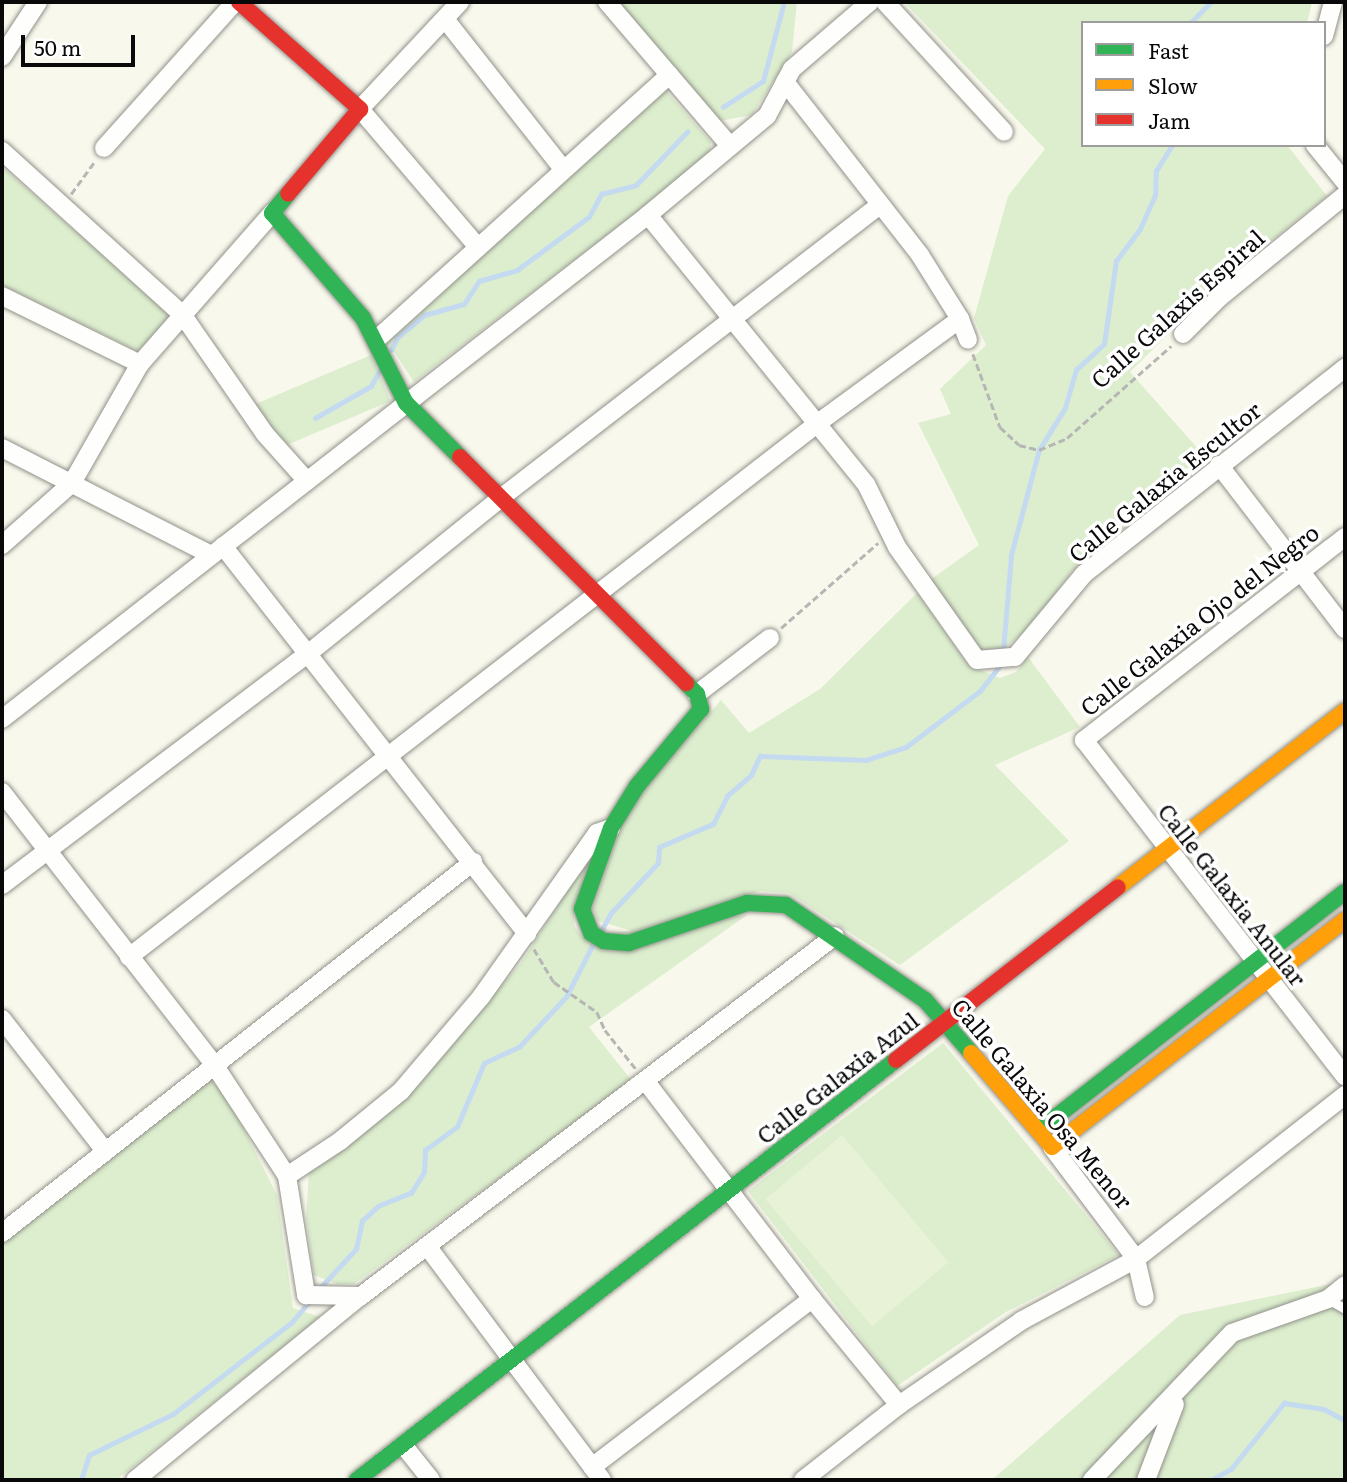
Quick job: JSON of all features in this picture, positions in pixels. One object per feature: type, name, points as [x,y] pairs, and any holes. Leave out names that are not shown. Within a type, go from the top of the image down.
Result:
[{"type":"street","points":[[2,57],[35,2]]},
{"type":"street","points":[[104,148],[237,2],[360,109],[477,246]]},
{"type":"street","points":[[2,545],[72,483],[140,364],[360,109],[460,2]]},
{"type":"street","points":[[607,2],[729,145]]},
{"type":"street","points":[[885,2],[1004,132]]},
{"type":"street","points":[[1326,28],[1333,2]]},
{"type":"street","points":[[2,719],[648,215],[767,116],[792,69],[865,4]]},
{"type":"street","points":[[445,19],[564,170]]},
{"type":"street","points":[[377,339],[669,75]]},
{"type":"street","points":[[785,82],[920,255],[960,319],[968,340]]},
{"type":"street","points":[[1317,147],[1345,182]]},
{"type":"street","points":[[2,151],[182,314],[265,433],[307,481]]},
{"type":"street","name":"Calle Galaxis Espiral","points":[[1184,334],[1220,298],[1345,195]]},
{"type":"street","points":[[2,885],[310,652],[731,317],[880,205]]},
{"type":"street","points":[[272,213],[377,339],[406,403],[600,593],[697,694],[770,638]]},
{"type":"street","points":[[648,215],[866,484],[891,535]]},
{"type":"street","points":[[2,296],[140,364]]},
{"type":"street","points":[[129,957],[818,423],[960,319]]},
{"type":"street","name":"Calle Galaxia Escultor","points":[[891,535],[966,649],[978,660],[990,662],[1015,657],[1084,574],[1345,368]]},
{"type":"street","points":[[2,448],[217,550],[310,652],[527,933]]},
{"type":"street","points":[[1219,466],[1345,629]]},
{"type":"street","name":"Calle Galaxia Ojo del Negro","points":[[1083,740],[1345,537]]},
{"type":"street","name":"Calle Galaxia Osa Menor","points":[[697,694],[701,709],[637,786],[611,828],[582,909],[591,933],[604,941],[619,944],[650,938],[747,903],[770,902],[786,905],[835,936],[925,1000],[946,1021],[1052,1147],[1136,1259],[1145,1297]]},
{"type":"street","name":"Calle Galaxia Azul","points":[[357,1480],[404,1446],[513,1356],[1168,852],[1345,711]]},
{"type":"street","name":"Calle Galaxia Anular","points":[[1083,740],[1345,1077]]},
{"type":"street","points":[[2,792],[215,1066],[287,1176],[306,1295],[361,1296]]},
{"type":"street","points":[[287,1176],[340,1141],[401,1091],[481,997],[597,833],[611,828]]},
{"type":"street","points":[[2,1233],[473,862]]},
{"type":"street","points":[[1038,1130],[1345,892]]},
{"type":"street","points":[[1052,1147],[1345,920]]},
{"type":"street","points":[[135,1480],[361,1296],[647,1083],[835,936]]},
{"type":"street","points":[[2,1019],[105,1152]]},
{"type":"street","points":[[647,1083],[812,1299],[899,1405]]},
{"type":"street","points":[[803,1480],[899,1405],[1021,1321],[1136,1259],[1345,1094]]},
{"type":"street","points":[[427,1246],[513,1356],[597,1474],[812,1299]]},
{"type":"street","points":[[1092,1480],[1179,1394],[1232,1333],[1328,1299],[1345,1285]]},
{"type":"street","points":[[1146,1480],[1179,1394]]},
{"type":"street","points":[[404,1446],[431,1480]]},
{"type":"lane","points":[[1328,1299],[1345,1309]]},
{"type":"path","points":[[62,206],[104,148]]},
{"type":"path","name":"Calle Galaxis Espiral","points":[[968,340],[1000,427],[1019,445],[1038,450],[1068,438],[1184,334]]},
{"type":"path","points":[[770,638],[856,559],[891,535]]},
{"type":"path","points":[[527,933],[542,968],[597,1012],[605,1030],[647,1083]]},
{"type":"green space","points":[[619,2],[797,2],[792,52],[752,115],[719,121]]},
{"type":"green space","points":[[904,2],[1312,2],[1307,21],[1081,21],[1081,147],[1289,147],[1327,196],[1222,280],[1130,372],[1208,460],[1072,571],[1030,627],[1001,651],[979,652],[930,580],[979,545],[918,423],[951,414],[940,389],[986,345],[974,318],[1008,196],[1045,149]]},
{"type":"green space","points":[[666,91],[711,142],[710,156],[414,382],[387,341]]},
{"type":"green space","points":[[2,167],[170,315],[140,352],[2,285]]},
{"type":"green space","points":[[371,355],[391,401],[275,450],[255,404]]},
{"type":"green space","points":[[917,593],[968,665],[1000,678],[1016,672],[1028,657],[1080,727],[995,765],[1069,841],[900,965],[789,893],[760,891],[639,933],[598,921],[593,908],[626,811],[721,700],[749,733],[820,689]]},
{"type":"green space","points":[[595,847],[574,907],[574,925],[582,937],[747,915],[589,1027],[632,1081],[354,1284],[337,1284],[314,1275],[306,1218],[309,1172],[407,1096],[521,963]]},
{"type":"green space","points":[[943,1043],[1119,1255],[1006,1312],[897,1386],[748,1191]]},
{"type":"green space","points":[[209,1078],[229,1100],[277,1195],[293,1308],[320,1317],[116,1480],[2,1480],[2,1241]]},
{"type":"green space","points":[[842,1135],[949,1262],[872,1326],[765,1199]]},
{"type":"green space","points":[[1345,1281],[1345,1480],[992,1480],[1180,1315]]},
{"type":"waterway","points":[[723,107],[763,81],[784,2]]},
{"type":"waterway","points":[[1192,21],[1211,2]]},
{"type":"waterway","points":[[391,350],[397,338],[424,315],[464,304],[479,281],[517,270],[589,217],[601,194],[636,185],[687,132]]},
{"type":"waterway","points":[[1003,651],[1011,555],[1039,450],[1065,408],[1076,370],[1104,344],[1116,261],[1140,229],[1155,196],[1156,171],[1171,147]]},
{"type":"waterway","points":[[315,418],[371,386],[380,370]]},
{"type":"waterway","points":[[601,931],[611,913],[658,863],[659,847],[713,824],[727,796],[751,775],[760,756],[866,760],[906,747],[980,691],[1001,664]]},
{"type":"waterway","points":[[318,1290],[356,1249],[362,1221],[378,1206],[411,1193],[424,1172],[425,1150],[457,1127],[484,1063],[519,1047],[566,997],[593,944]]},
{"type":"waterway","points":[[81,1480],[89,1455],[173,1414],[292,1322],[311,1299]]},
{"type":"waterway","points":[[1211,1480],[1231,1469],[1284,1403],[1324,1409],[1345,1420]]},
{"type":"traffic: fast","points":[[288,194],[272,213],[363,318],[406,403],[460,457]]},
{"type":"traffic: fast","points":[[686,683],[697,694],[701,709],[637,786],[611,828],[582,909],[591,933],[604,941],[629,943],[747,903],[786,905],[925,1000],[971,1053]]},
{"type":"traffic: fast","points":[[1039,1130],[1345,892]]},
{"type":"traffic: fast","points":[[357,1480],[896,1060]]},
{"type":"traffic: slow","points":[[1118,887],[1345,711]]},
{"type":"traffic: slow","points":[[971,1053],[1052,1147],[1345,920]]},
{"type":"traffic: jam","points":[[239,2],[360,109],[288,194]]},
{"type":"traffic: jam","points":[[460,457],[686,683]]},
{"type":"traffic: jam","points":[[896,1060],[1118,887]]}]
